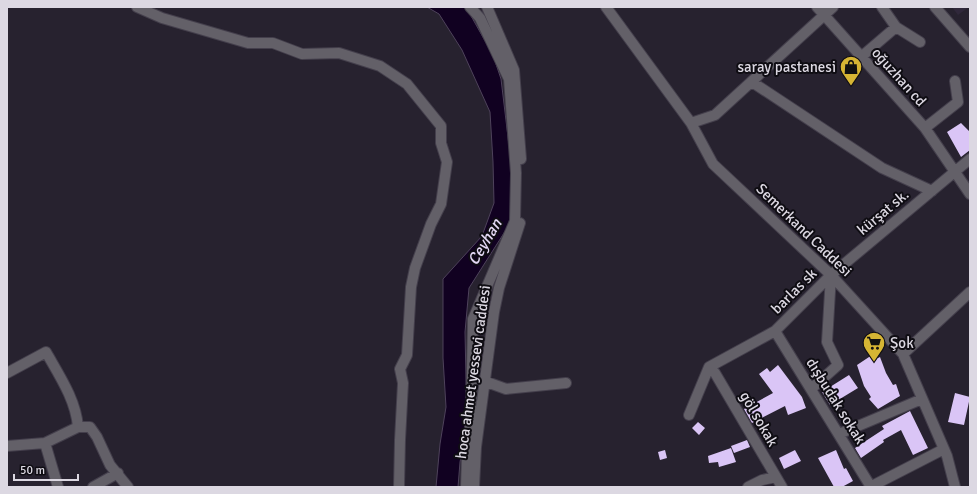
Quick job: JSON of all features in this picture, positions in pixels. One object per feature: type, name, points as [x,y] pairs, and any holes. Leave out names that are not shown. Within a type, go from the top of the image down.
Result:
[{"type":"street","points":[[137,7],[162,18],[217,36],[248,43],[273,43],[302,54],[339,54],[380,66],[407,84],[441,126],[441,143],[447,162],[441,204],[431,224],[415,268],[411,287],[407,355],[400,369],[403,383],[399,487]]},
{"type":"street","points":[[466,487],[467,456],[471,418],[473,319],[515,221],[516,173],[509,79],[480,18],[470,7]]},
{"type":"street","name":"hoca ahmet yessevi caddesi","points":[[474,487],[476,447],[498,288],[519,228],[523,194],[520,126],[514,70],[487,7]]},
{"type":"street","name":"Semerkand Caddesi","points":[[606,7],[690,123],[713,164],[831,275],[903,354],[944,449],[955,487]]},
{"type":"street","points":[[690,123],[715,115],[752,82],[821,11],[833,7]]},
{"type":"street","points":[[882,7],[896,27],[920,42]]},
{"type":"street","points":[[935,7],[970,47]]},
{"type":"street","name":"oğuzhan cd","points":[[821,11],[925,128],[970,194]]},
{"type":"street","points":[[861,57],[896,27]]},
{"type":"street","points":[[925,128],[958,102],[954,81]]},
{"type":"street","points":[[752,82],[882,168],[932,191]]},
{"type":"street","name":"kürşat sk.","points":[[831,275],[970,159]]},
{"type":"street","name":"barlas sk","points":[[709,367],[775,331],[831,275]]},
{"type":"street","name":"barlas sk","points":[[812,389],[838,365],[827,342],[831,275]]},
{"type":"street","points":[[903,354],[970,292]]},
{"type":"street","name":"dışbudak sokak","points":[[775,331],[871,487]]},
{"type":"street","points":[[7,372],[46,352],[77,414],[78,427]]},
{"type":"street","points":[[689,415],[709,367]]},
{"type":"street","name":"göl sokak","points":[[709,367],[715,373],[782,487]]},
{"type":"street","points":[[484,381],[506,389],[566,383]]},
{"type":"street","points":[[839,434],[922,399]]},
{"type":"street","points":[[7,446],[45,443],[78,427],[90,427],[97,437],[110,465],[128,487]]},
{"type":"street","points":[[45,443],[58,487]]},
{"type":"street","points":[[871,487],[944,449]]},
{"type":"street","points":[[93,487],[118,473]]},
{"type":"street","points":[[748,487],[762,480],[776,477]]},
{"type":"shaded area","points":[[952,7],[969,7],[958,15]]},
{"type":"water","name":"Ceyhan","points":[[427,7],[466,7],[493,55],[501,79],[513,179],[511,222],[469,288],[465,332],[467,426],[460,462],[458,487],[436,487],[440,444],[446,407],[443,358],[443,279],[482,236],[494,203],[490,112],[462,50],[439,14]]},
{"type":"building","points":[[961,123],[970,132],[970,150],[961,157],[947,132]]},
{"type":"building","points":[[875,353],[878,358],[880,357],[886,373],[893,385],[896,384],[900,396],[878,409],[869,399],[871,397],[864,386],[857,365]]},
{"type":"building","points":[[778,365],[802,397],[806,408],[788,415],[785,406],[752,423],[744,409],[773,393],[759,374],[767,368],[770,372]]},
{"type":"building","points":[[849,375],[858,388],[830,405],[822,392]]},
{"type":"building","points":[[955,393],[970,397],[964,425],[948,422]]},
{"type":"building","points":[[910,411],[928,448],[913,455],[901,430],[883,440],[884,442],[861,458],[855,448],[884,429],[882,426]]},
{"type":"building","points":[[698,422],[705,428],[699,435],[692,428]]},
{"type":"building","points":[[747,440],[750,447],[734,453],[731,446]]},
{"type":"building","points":[[731,448],[736,462],[719,467],[718,462],[709,463],[708,456]]},
{"type":"building","points":[[665,450],[667,458],[660,460],[658,452]]},
{"type":"building","points":[[795,450],[801,461],[784,469],[779,458]]},
{"type":"building","points":[[836,450],[844,469],[846,468],[853,481],[842,487],[834,487],[818,458]]},
{"type":"place","name":"saray pastanesi","points":[[851,86]]},
{"type":"place","name":"Şok","points":[[874,362]]}]
